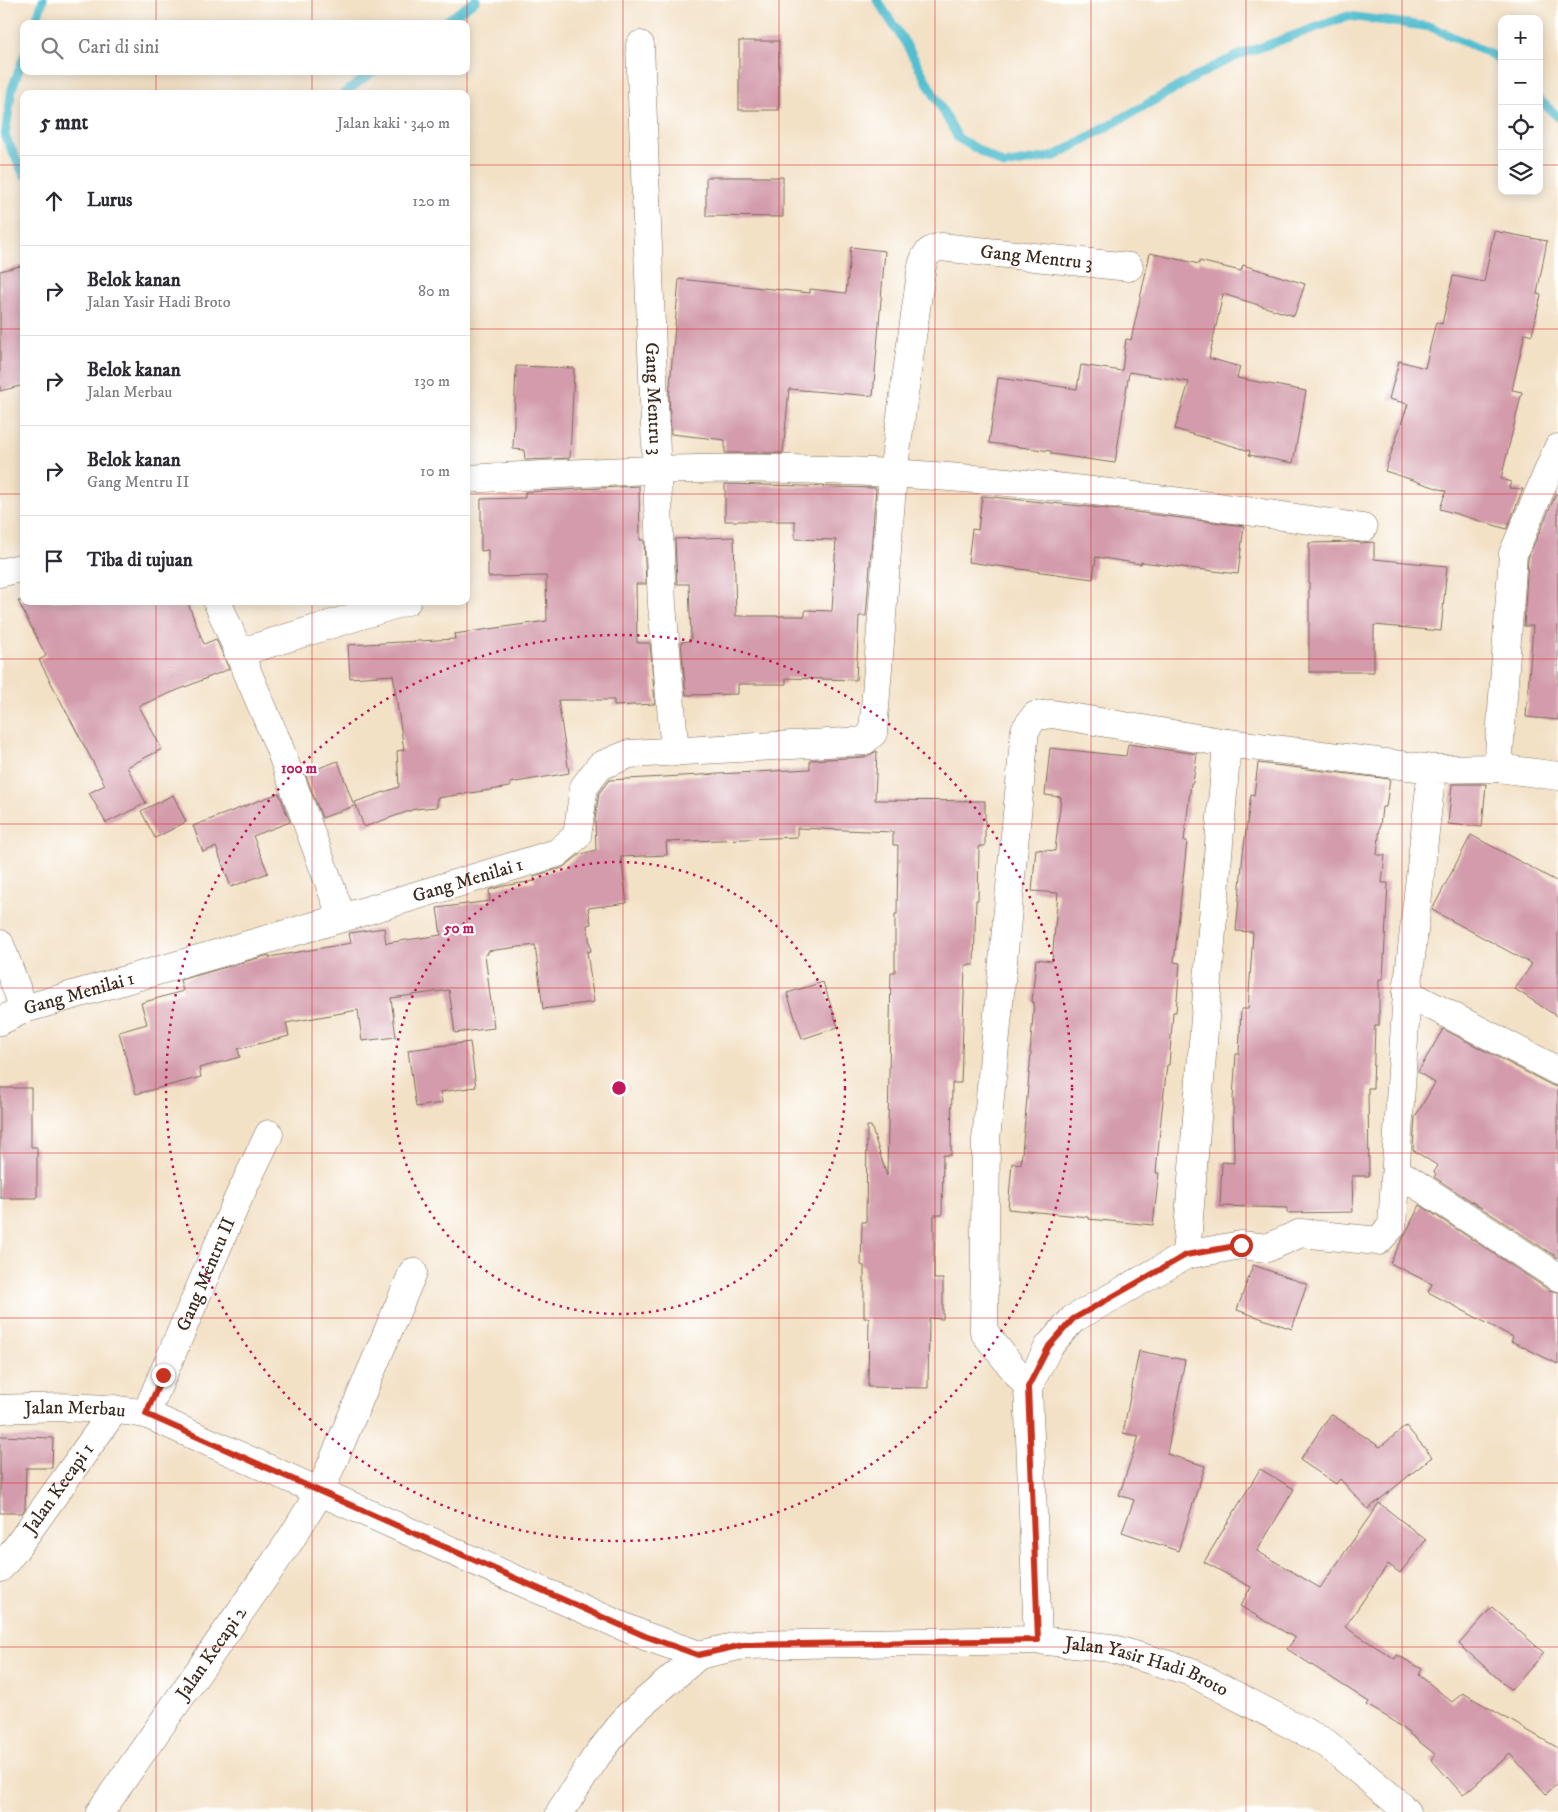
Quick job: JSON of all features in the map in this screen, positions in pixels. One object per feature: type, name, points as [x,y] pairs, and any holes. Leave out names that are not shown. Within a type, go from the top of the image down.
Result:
[{"type":"street","name":"Gang Mentru 3","points":[[640,46],[662,605],[675,752]]},
{"type":"street","name":"Gang Mentru 3","points":[[893,473],[919,287],[923,264],[929,251],[941,247],[1129,267]]},
{"type":"street","points":[[1498,768],[1513,554],[1558,448]]},
{"type":"street","points":[[470,478],[656,470],[822,470],[893,473],[1027,483],[1204,504],[1363,528]]},
{"type":"street","name":"Gang Menilai 1","points":[[0,1021],[24,1009],[557,854],[577,836],[584,787],[600,766],[629,754],[864,741],[873,733],[893,473]]},
{"type":"street","points":[[0,573],[20,568]]},
{"type":"street","points":[[218,605],[278,744],[342,918]]},
{"type":"street","points":[[238,653],[394,605]]},
{"type":"street","points":[[1028,1387],[984,1332],[986,1140],[1025,730],[1035,716],[1052,714],[1227,743],[1432,769],[1498,768],[1558,776]]},
{"type":"street","points":[[1186,1255],[1227,743]]},
{"type":"street","points":[[1038,1640],[1028,1387],[1049,1346],[1073,1319],[1186,1255],[1241,1245],[1268,1248],[1301,1233],[1378,1241],[1392,1226],[1408,993],[1432,769]]},
{"type":"street","points":[[0,944],[24,1009]]},
{"type":"street","points":[[1408,993],[1558,1072]]},
{"type":"street","name":"Gang Mentru II","points":[[146,1414],[269,1134]]},
{"type":"street","points":[[1396,1171],[1558,1277]]},
{"type":"street","name":"Jalan Kecapi 2","points":[[100,1812],[289,1542],[320,1492],[413,1272]]},
{"type":"street","name":"Jalan Merbau","points":[[0,1409],[61,1407],[115,1409],[146,1414],[627,1628],[698,1655]]},
{"type":"street","name":"Jalan Kecapi 1","points":[[0,1568],[115,1409]]},
{"type":"street","name":"Jalan Yasir Hadi Broto","points":[[560,1812],[596,1756],[628,1716],[698,1655],[743,1645],[1038,1640],[1110,1648],[1189,1671],[1326,1743],[1406,1812]]},
{"type":"building","points":[[739,41],[779,41],[779,110],[739,110]]},
{"type":"building","points":[[706,177],[783,177],[783,217],[706,216]]},
{"type":"building","points":[[1494,231],[1547,241],[1537,294],[1541,295],[1532,335],[1525,333],[1512,390],[1522,392],[1501,479],[1511,482],[1509,488],[1523,489],[1507,529],[1440,509],[1446,491],[1385,471],[1408,404],[1389,399],[1399,361],[1425,368],[1436,322],[1442,324],[1453,276],[1484,282]]},
{"type":"building","points":[[851,247],[885,251],[873,396],[789,389],[783,453],[725,453],[725,440],[671,434],[669,397],[679,279],[810,293],[810,289],[846,293]]},
{"type":"building","points":[[1150,253],[1199,264],[1199,261],[1241,271],[1243,265],[1305,284],[1294,316],[1223,294],[1209,358],[1240,367],[1237,378],[1306,391],[1293,463],[1249,455],[1250,451],[1175,429],[1189,382],[1129,372],[1115,463],[1051,454],[1051,451],[989,443],[998,378],[1077,389],[1081,365],[1122,371],[1126,339],[1131,340]]},
{"type":"building","points":[[20,266],[20,386],[0,391],[0,271]]},
{"type":"building","points":[[516,366],[574,368],[570,458],[525,460],[524,450],[513,449]]},
{"type":"building","points":[[725,484],[876,488],[866,616],[859,616],[856,680],[786,678],[786,684],[738,684],[738,694],[686,695],[681,642],[690,641],[691,639],[689,584],[677,584],[675,539],[734,537],[736,616],[805,616],[805,610],[832,611],[836,540],[795,539],[795,521],[725,521]]},
{"type":"building","points":[[639,486],[640,540],[644,540],[646,584],[636,584],[637,643],[650,643],[655,704],[614,706],[614,700],[558,700],[569,773],[510,783],[510,787],[437,798],[437,807],[415,809],[364,827],[355,802],[399,787],[397,751],[404,750],[393,675],[350,678],[348,645],[455,639],[454,634],[547,621],[546,576],[488,577],[488,550],[481,551],[481,499],[525,498],[525,492]]},
{"type":"building","points":[[1556,494],[1558,494],[1558,720],[1526,717],[1533,626],[1524,626],[1528,558]]},
{"type":"building","points":[[982,496],[1111,509],[1244,526],[1238,574],[1141,562],[1141,564],[1096,557],[1093,579],[968,562],[972,529],[978,530]]},
{"type":"building","points":[[1374,542],[1374,559],[1447,566],[1441,631],[1374,625],[1374,672],[1309,672],[1309,543]]},
{"type":"building","points":[[20,605],[189,605],[204,644],[216,639],[229,669],[139,706],[162,749],[127,767],[146,803],[106,823],[89,793],[105,785],[39,660],[46,656]]},
{"type":"building","points":[[1128,744],[1197,754],[1193,783],[1191,783],[1184,841],[1187,841],[1174,962],[1180,963],[1176,1012],[1173,1012],[1169,1065],[1167,1065],[1161,1119],[1156,1173],[1159,1173],[1153,1225],[1008,1209],[1012,1163],[1021,1164],[1031,1053],[1034,1002],[1032,1002],[1036,959],[1052,961],[1058,893],[1032,891],[1036,849],[1055,851],[1061,797],[1045,795],[1050,748],[1126,756]]},
{"type":"building","points":[[877,751],[875,800],[985,801],[985,846],[979,846],[974,965],[965,965],[961,1083],[952,1083],[951,1155],[943,1155],[942,1215],[934,1215],[934,1279],[943,1279],[943,1319],[929,1318],[928,1388],[868,1387],[869,1318],[864,1318],[864,1266],[861,1265],[862,1222],[866,1222],[867,1126],[871,1126],[887,1176],[891,972],[895,972],[895,914],[897,914],[898,845],[893,845],[893,832],[797,828],[797,837],[666,842],[667,855],[621,857],[627,903],[588,908],[591,924],[587,925],[591,951],[587,952],[594,1002],[543,1009],[535,945],[488,951],[488,954],[485,954],[494,1028],[455,1033],[449,990],[391,998],[396,1037],[362,1041],[358,1010],[286,1023],[289,1036],[238,1049],[240,1057],[199,1068],[201,1077],[136,1094],[119,1032],[147,1024],[141,1003],[183,991],[180,980],[269,955],[269,957],[351,943],[349,933],[384,928],[386,943],[441,935],[437,908],[490,901],[489,890],[535,881],[534,876],[562,868],[579,855],[596,850],[595,819],[599,793],[609,780],[810,769],[810,760],[865,757]]},
{"type":"building","points":[[338,761],[354,806],[322,818],[305,773]]},
{"type":"building","points":[[1258,763],[1390,779],[1386,807],[1382,807],[1377,855],[1385,855],[1382,883],[1388,883],[1383,979],[1379,979],[1379,1026],[1375,1026],[1373,1088],[1368,1088],[1369,1176],[1352,1176],[1353,1212],[1287,1213],[1287,1208],[1220,1206],[1222,1162],[1234,1163],[1233,1099],[1236,1054],[1239,1054],[1241,1009],[1248,1009],[1253,932],[1236,931],[1243,853],[1251,795],[1254,796]]},
{"type":"building","points":[[1452,784],[1486,784],[1482,827],[1448,824]]},
{"type":"building","points":[[279,793],[290,822],[253,836],[268,873],[231,887],[216,847],[203,852],[193,826]]},
{"type":"building","points":[[173,795],[186,822],[155,838],[141,811]]},
{"type":"building","points":[[1471,835],[1558,882],[1558,1017],[1515,989],[1532,964],[1432,910]]},
{"type":"building","points":[[823,982],[838,1027],[802,1039],[787,993]]},
{"type":"building","points":[[1443,1029],[1558,1087],[1558,1258],[1434,1177],[1436,1174],[1434,1172],[1438,1166],[1413,1150],[1415,1117],[1435,1083],[1418,1072]]},
{"type":"building","points":[[470,1042],[476,1087],[440,1092],[442,1103],[416,1107],[408,1050]]},
{"type":"building","points":[[0,1088],[31,1088],[31,1147],[37,1147],[37,1198],[0,1198]]},
{"type":"building","points":[[1420,1205],[1549,1290],[1558,1292],[1558,1364],[1511,1341],[1513,1337],[1428,1292],[1432,1284],[1390,1263]]},
{"type":"building","points":[[1253,1265],[1307,1284],[1292,1329],[1237,1310]]},
{"type":"building","points":[[1139,1351],[1185,1360],[1167,1454],[1205,1466],[1178,1551],[1122,1532],[1134,1500],[1119,1495],[1139,1436],[1123,1433]]},
{"type":"building","points":[[1331,1414],[1380,1447],[1406,1426],[1432,1457],[1368,1509],[1340,1479],[1336,1484],[1300,1460]]},
{"type":"building","points":[[0,1436],[53,1438],[52,1468],[26,1468],[25,1509],[22,1513],[0,1513]]},
{"type":"building","points":[[1260,1469],[1294,1489],[1257,1551],[1320,1588],[1379,1503],[1426,1540],[1400,1573],[1388,1564],[1345,1627],[1395,1659],[1397,1655],[1422,1669],[1419,1675],[1452,1702],[1463,1693],[1558,1748],[1558,1783],[1546,1794],[1510,1754],[1463,1795],[1431,1759],[1436,1755],[1392,1720],[1367,1705],[1369,1702],[1287,1649],[1295,1638],[1240,1606],[1251,1587],[1204,1562]]},
{"type":"building","points":[[1492,1607],[1544,1653],[1511,1690],[1459,1644]]},
{"type":"waterway","points":[[36,20],[43,0]]},
{"type":"waterway","points":[[448,20],[476,0]]},
{"type":"waterway","points":[[877,0],[906,44],[958,138],[1004,165],[1055,156],[1215,66],[1239,55],[1348,16],[1431,27],[1495,56],[1499,60]]},
{"type":"waterway","points":[[20,67],[12,89],[5,136],[20,167]]},
{"type":"waterway","points":[[348,90],[369,75]]},
{"type":"waterway","points":[[1543,103],[1558,117]]},
{"type":"route","points":[[163,1375],[146,1414],[645,1636],[698,1655],[743,1645],[1038,1640],[1028,1387],[1049,1346],[1073,1319],[1186,1255],[1241,1245]]}]
